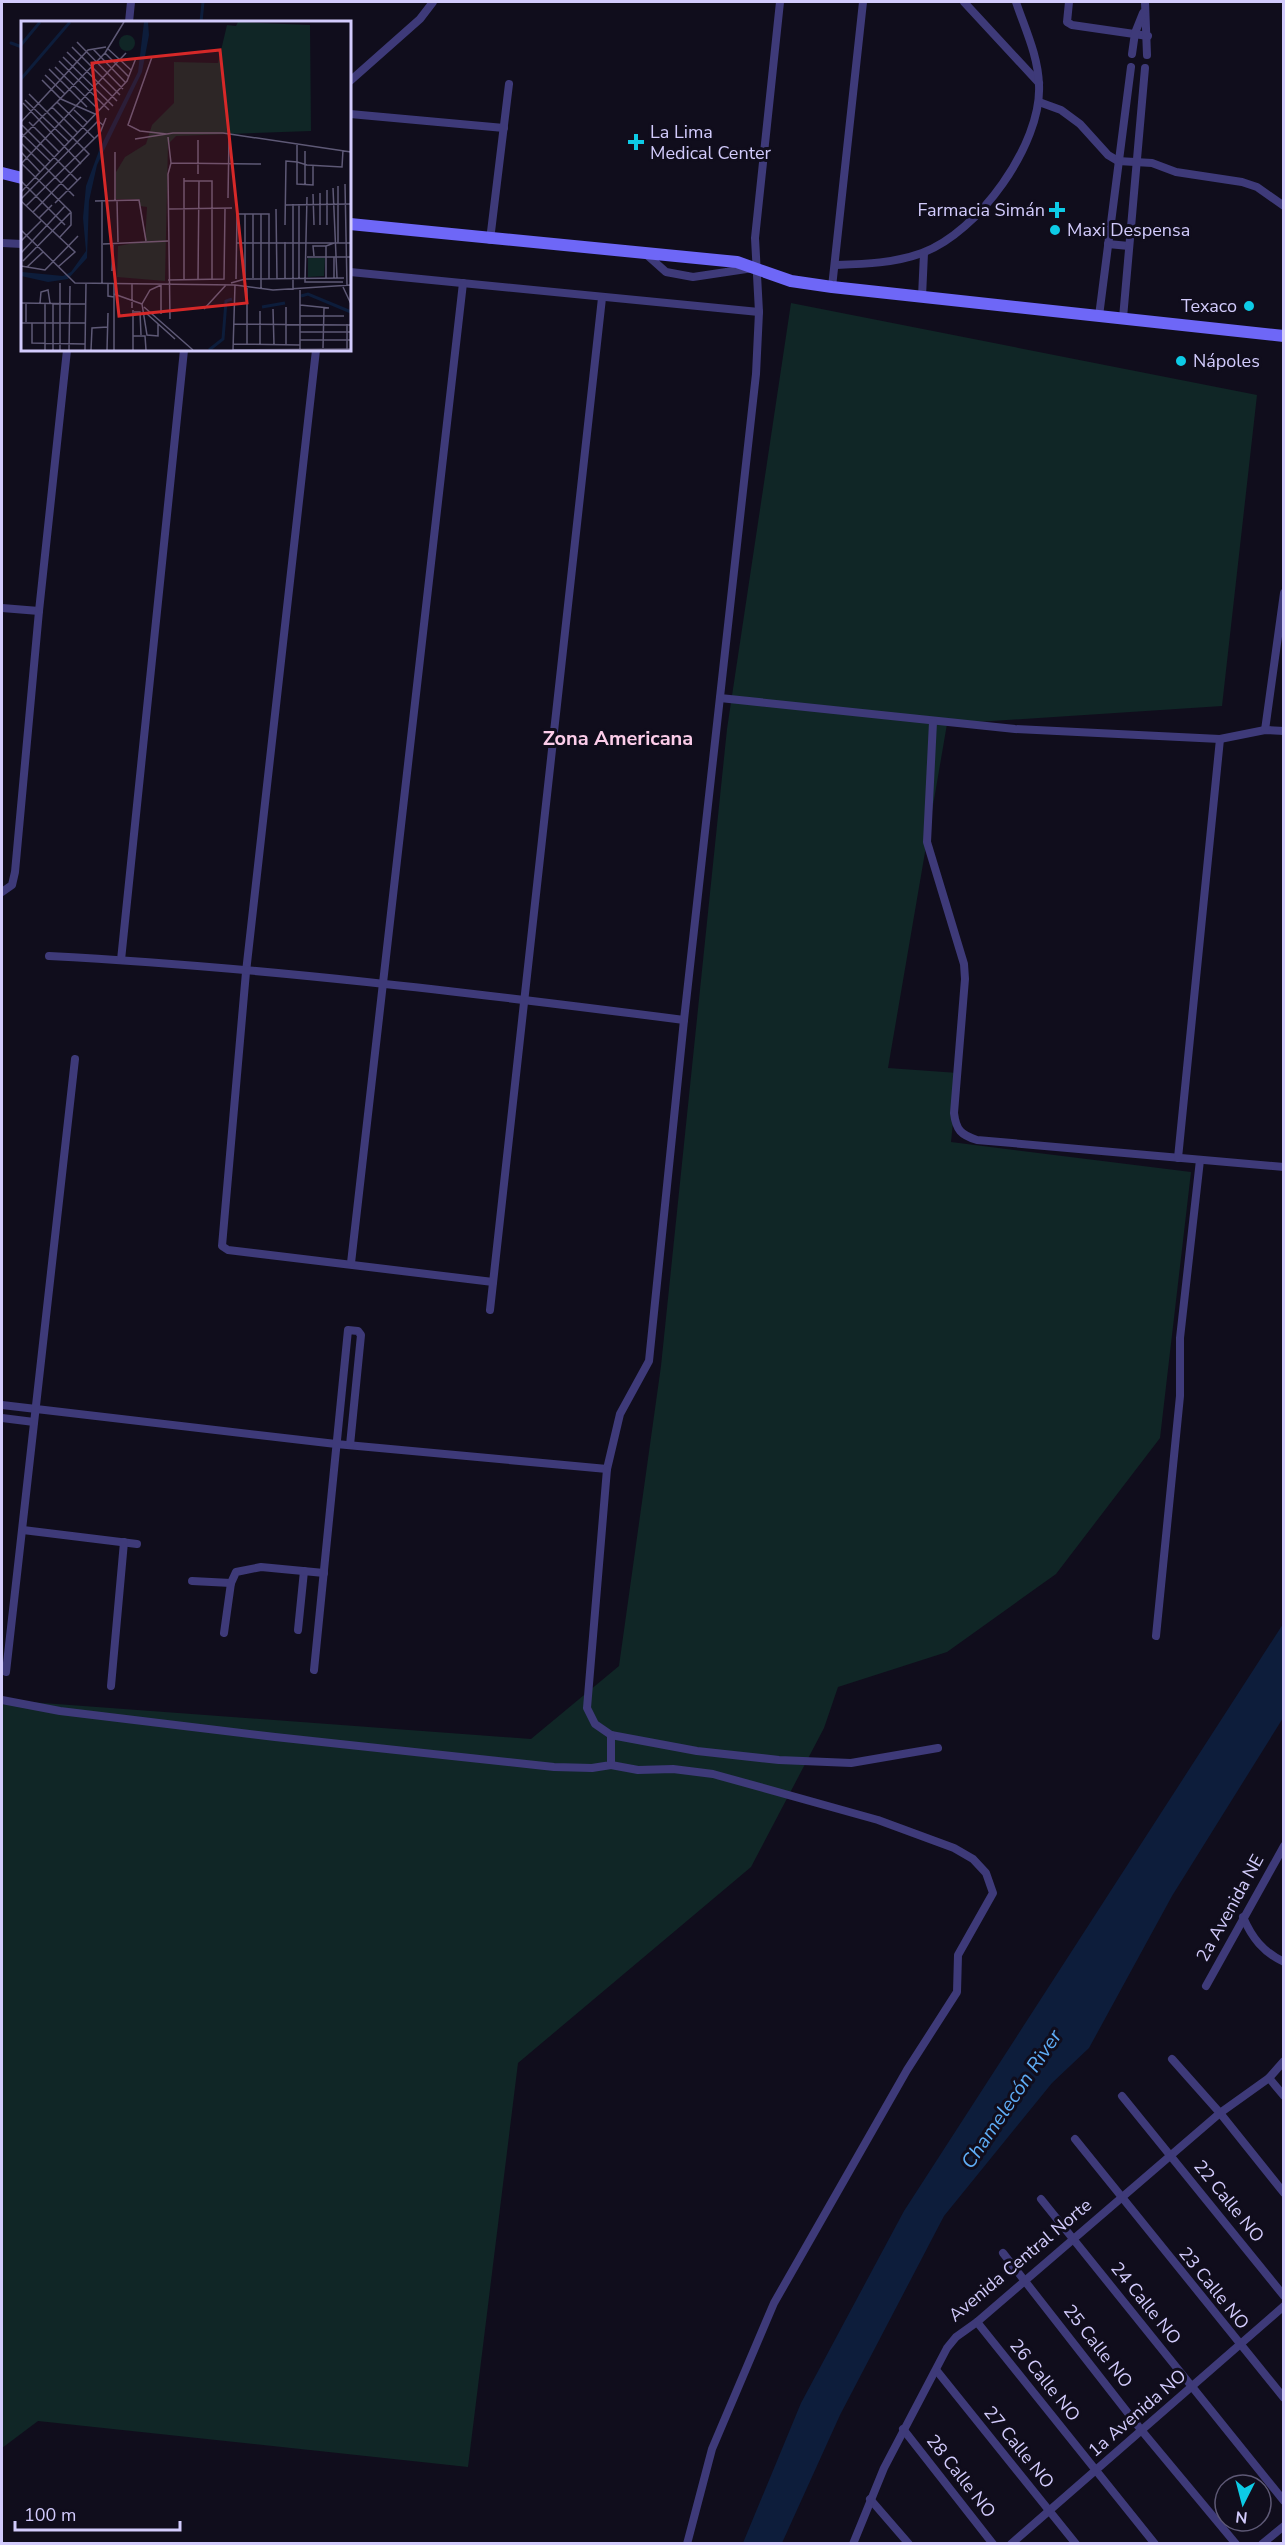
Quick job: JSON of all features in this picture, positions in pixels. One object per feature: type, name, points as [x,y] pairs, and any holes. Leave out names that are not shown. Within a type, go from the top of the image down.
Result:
[{"type":"street","points":[[129,21],[131,2]]},
{"type":"street","points":[[351,80],[420,19],[433,2]]},
{"type":"street","points":[[780,2],[755,238],[759,312],[756,374],[684,1020],[649,1361],[620,1414],[607,1469],[587,1708],[595,1724],[611,1735],[697,1751],[779,1760],[851,1763],[938,1748]]},
{"type":"street","points":[[832,287],[862,2]]},
{"type":"street","points":[[964,2],[1040,83]]},
{"type":"street","points":[[836,265],[866,264],[924,253],[951,236],[980,211],[1011,173],[1034,127],[1040,83],[1036,57],[1016,2]]},
{"type":"street","points":[[1069,2],[1067,22],[1072,25],[1148,36]]},
{"type":"street","points":[[1132,54],[1135,33],[1145,2]]},
{"type":"street","points":[[1143,13],[1148,36],[1147,55]]},
{"type":"street","points":[[1099,316],[1130,71],[1145,72],[1123,318]]},
{"type":"street","points":[[490,240],[509,84]]},
{"type":"street","points":[[1127,95],[1143,97]]},
{"type":"street","points":[[1039,102],[1060,110],[1080,124],[1108,155],[1118,161],[1136,164],[1152,163],[1176,172],[1242,182],[1257,187],[1284,207]]},
{"type":"street","points":[[351,114],[504,128]]},
{"type":"street","points":[[2,173],[21,178]]},
{"type":"street","points":[[351,224],[490,240],[737,262],[791,281],[832,287],[1284,336]]},
{"type":"street","points":[[2,243],[21,244]]},
{"type":"street","points":[[1108,243],[1129,246]]},
{"type":"street","points":[[922,297],[924,253]]},
{"type":"street","points":[[648,255],[666,272],[693,277],[756,268]]},
{"type":"street","points":[[351,272],[759,312]]},
{"type":"street","points":[[351,1263],[463,283]]},
{"type":"street","points":[[490,1310],[602,298]]},
{"type":"street","points":[[2,892],[12,885],[15,872],[39,611],[67,351]]},
{"type":"street","points":[[121,960],[184,351]]},
{"type":"street","points":[[316,351],[246,972],[222,1246],[228,1250],[351,1263],[493,1282]]},
{"type":"street","points":[[1265,730],[1284,593]]},
{"type":"street","points":[[2,608],[39,611]]},
{"type":"street","points":[[720,698],[1015,729],[1220,739],[1265,730],[1284,731]]},
{"type":"street","points":[[933,722],[927,843],[964,964],[965,979],[955,1125],[962,1135],[977,1140],[1284,1167]]},
{"type":"street","points":[[1178,1158],[1220,739]]},
{"type":"street","points":[[49,956],[121,960],[525,999],[684,1020]]},
{"type":"street","points":[[6,1672],[75,1059]]},
{"type":"street","points":[[1156,1636],[1180,1396],[1180,1338],[1200,1160]]},
{"type":"street","points":[[314,1670],[348,1330],[358,1330],[361,1335],[350,1445]]},
{"type":"street","points":[[2,1405],[336,1444],[607,1469]]},
{"type":"street","points":[[2,1418],[34,1422]]},
{"type":"street","points":[[23,1530],[137,1544]]},
{"type":"street","points":[[111,1686],[124,1542]]},
{"type":"street","points":[[224,1633],[231,1583],[236,1572],[261,1567],[324,1573]]},
{"type":"street","points":[[298,1630],[304,1571]]},
{"type":"street","points":[[192,1581],[231,1583]]},
{"type":"street","points":[[2,1700],[60,1711],[298,1740],[554,1767],[592,1768],[611,1765],[638,1770],[674,1769],[713,1774],[878,1820],[954,1848],[973,1859],[986,1874],[993,1893],[958,1955],[957,1992],[907,2070],[774,2303],[712,2449],[687,2544]]},
{"type":"street","points":[[611,1735],[611,1765]]},
{"type":"street","name":"2a Avenida NE","points":[[1206,1986],[1284,1846]]},
{"type":"street","points":[[1243,1917],[1260,1946],[1284,1962]]},
{"type":"street","points":[[1172,2059],[1220,2113],[1284,2193]]},
{"type":"street","name":"Avenida Central Norte","points":[[853,2544],[870,2499],[903,2429],[956,2337],[977,2322],[1119,2197],[1220,2113],[1269,2078],[1284,2061]]},
{"type":"street","points":[[1269,2078],[1284,2096]]},
{"type":"street","name":"22 Calle NO","points":[[1122,2096],[1284,2295]]},
{"type":"street","name":"23 Calle NO","points":[[1075,2139],[1119,2197],[1284,2398]]},
{"type":"street","name":"24 Calle NO","points":[[1041,2199],[1284,2501]]},
{"type":"street","name":"25 Calle NO","points":[[1003,2253],[1142,2431],[1236,2544]]},
{"type":"street","name":"1a Avenida NO","points":[[1011,2544],[1284,2306]]},
{"type":"street","name":"26 Calle NO","points":[[977,2322],[1155,2544]]},
{"type":"street","name":"27 Calle NO","points":[[937,2372],[1076,2544]]},
{"type":"street","name":"28 Calle NO","points":[[903,2429],[993,2544]]},
{"type":"street","points":[[870,2499],[909,2544]]},
{"type":"street","points":[[1262,2544],[1284,2526]]},
{"type":"green space","points":[[791,303],[1257,395],[1222,706],[947,724],[888,1068],[958,1073],[951,1142],[1191,1172],[1160,1438],[1056,1574],[947,1652],[838,1687],[824,1728],[751,1867],[518,2063],[468,2467],[38,2421],[2,2448],[2,1700],[531,1739],[619,1666],[661,1366],[727,729]]},
{"type":"water","name":"Chamelecón River","points":[[1283,1624],[1283,1718],[1172,1896],[1089,2048],[1052,2083],[944,2216],[840,2415],[782,2543],[743,2543],[801,2403],[904,2211]]},
{"type":"waterway","points":[[201,21],[203,2]]},
{"type":"waterway","points":[[11,43],[21,47]]},
{"type":"place","name":"La Lima Medical Center","points":[[636,142]]},
{"type":"place","name":"Farmacia Simán","points":[[1057,210]]},
{"type":"place","name":"Maxi Despensa","points":[[1055,230]]},
{"type":"place","name":"Texaco","points":[[1249,306]]},
{"type":"place","name":"Nápoles","points":[[1181,361]]},
{"type":"district","name":"Zona Americana","points":[[618,738]]}]
